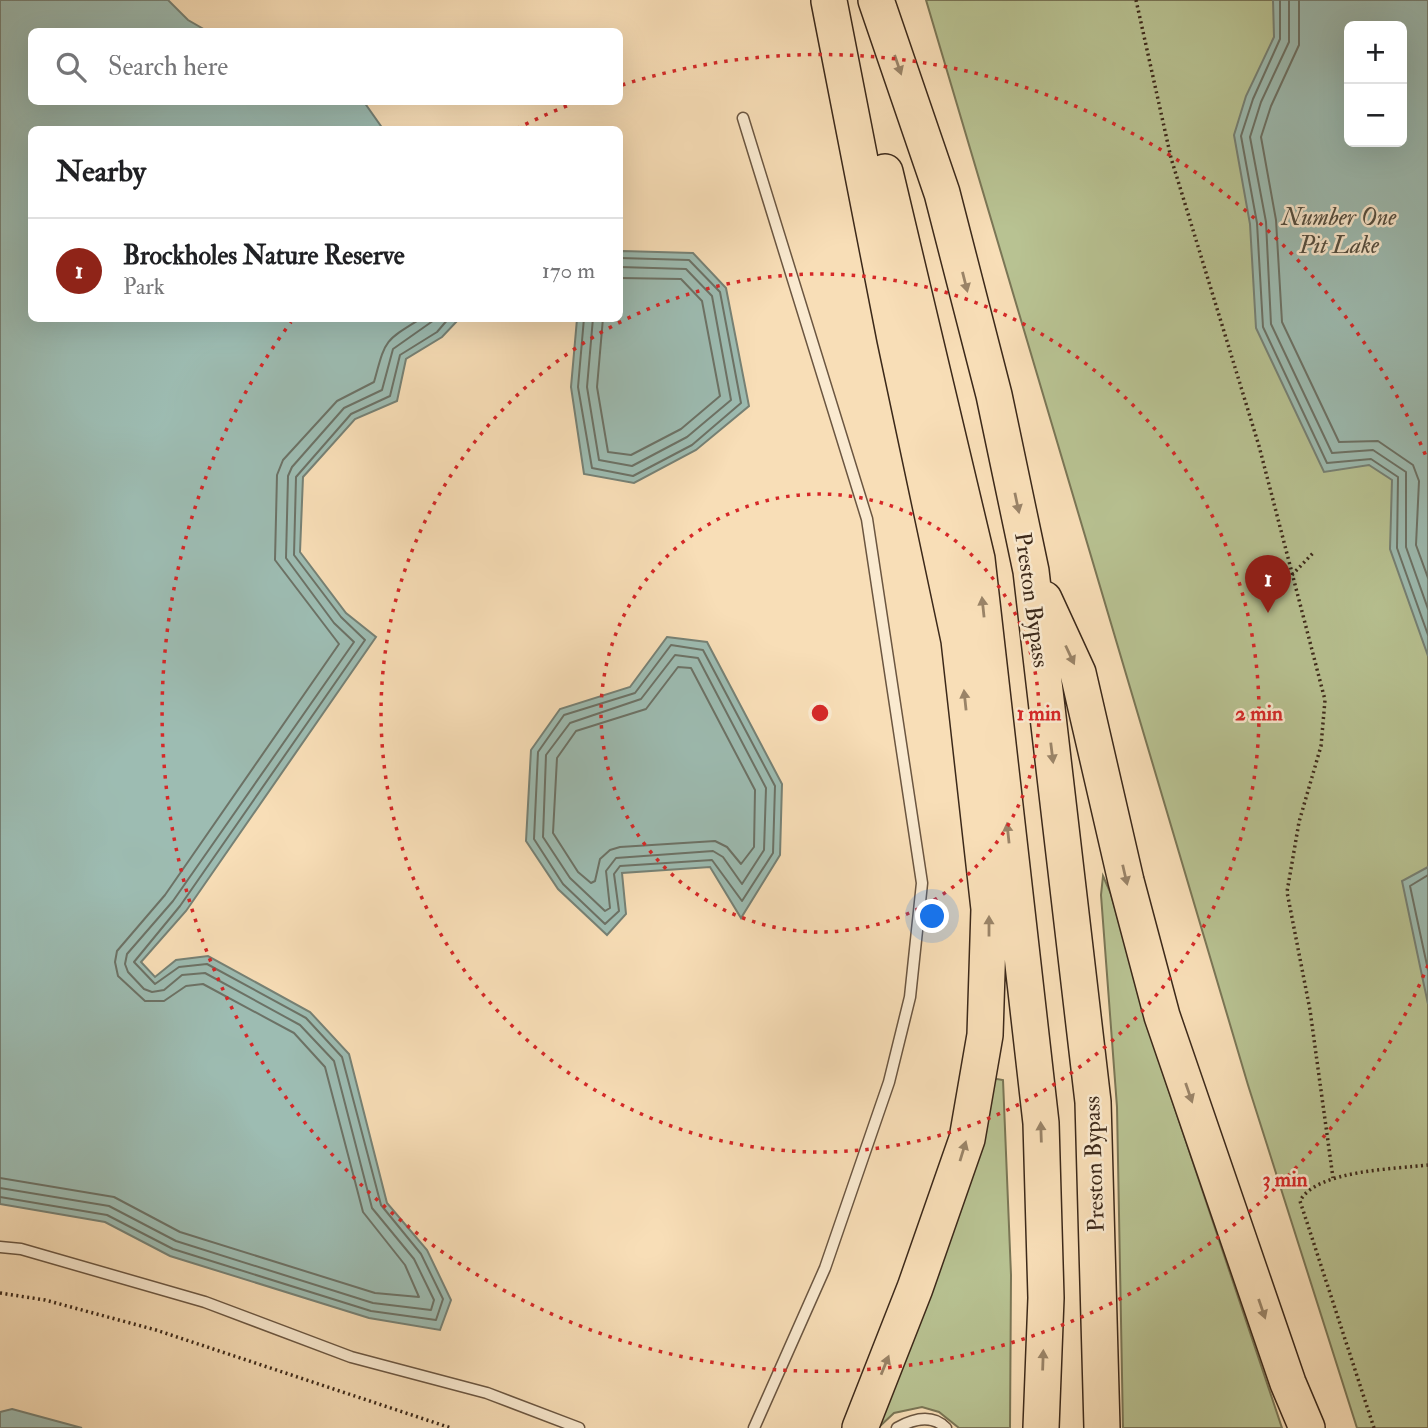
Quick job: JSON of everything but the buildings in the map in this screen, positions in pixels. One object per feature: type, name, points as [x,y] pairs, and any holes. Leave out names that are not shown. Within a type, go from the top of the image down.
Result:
[{"type":"highway","name":"Preston Bypass","points":[[876,0],[942,193],[994,395],[1031,571],[1093,1102],[1102,1428]]},
{"type":"highway","points":[[829,1],[895,339],[959,640],[989,909],[985,1035],[967,1139],[915,1287],[860,1428]]},
{"type":"highway","points":[[829,1],[879,146],[977,559],[1041,1123],[1046,1298],[1041,1428]]},
{"type":"highway","points":[[1031,571],[1078,673],[1126,881],[1162,1016],[1288,1383],[1307,1428]]},
{"type":"lane","points":[[743,118],[867,519],[922,883],[910,997],[889,1082],[825,1268],[754,1428]]},
{"type":"lane","points":[[0,1247],[22,1249],[205,1302],[351,1357],[487,1393],[579,1428]]},
{"type":"lane","points":[[897,1428],[922,1419],[941,1423],[946,1428]]},
{"type":"path","points":[[1136,0],[1171,158],[1259,446],[1325,700],[1321,746],[1299,822],[1287,892],[1310,1010],[1333,1178]]},
{"type":"path","points":[[1292,575],[1314,552]]},
{"type":"path","points":[[1374,1428],[1300,1208],[1303,1194],[1333,1178],[1428,1165]]},
{"type":"path","points":[[0,1293],[45,1300],[156,1331],[451,1428]]},
{"type":"green space","points":[[926,0],[1428,0],[1428,1428],[1357,1428],[1248,1085]]},
{"type":"green space","points":[[1103,876],[1111,894],[1154,1046],[1282,1428],[1123,1428],[1117,1107],[1101,895]]},
{"type":"green space","points":[[991,1078],[1003,1080],[1011,1275],[1010,1428],[959,1428],[939,1412],[922,1407],[894,1413],[878,1428]]},
{"type":"water","points":[[0,0],[168,0],[188,20],[202,28],[28,28],[28,105],[366,105],[381,126],[28,126],[28,322],[456,322],[442,337],[406,359],[397,401],[355,419],[303,477],[300,552],[346,613],[376,637],[186,911],[141,962],[155,977],[176,960],[208,956],[310,1012],[349,1054],[387,1203],[427,1250],[451,1300],[440,1330],[369,1318],[170,1256],[105,1222],[0,1204]]},
{"type":"water","name":"Number One Pit Lake","points":[[1273,0],[1428,0],[1428,656],[1390,549],[1392,480],[1369,465],[1324,472],[1256,328],[1250,224],[1234,135],[1246,96],[1274,37]]},
{"type":"water","points":[[623,251],[693,253],[726,288],[749,406],[696,450],[634,483],[584,474],[571,387],[577,322],[623,322]]},
{"type":"water","points":[[667,637],[707,642],[782,784],[780,855],[741,918],[710,867],[622,873],[626,914],[607,935],[558,889],[526,841],[531,750],[560,709],[630,687]]},
{"type":"water","points":[[1428,867],[1428,1004],[1402,881]]},
{"type":"water","points":[[12,1409],[82,1428],[0,1428],[0,1412]]},
{"type":"place","name":"Brockholes Nature Reserve","points":[[1268,613]]}]
